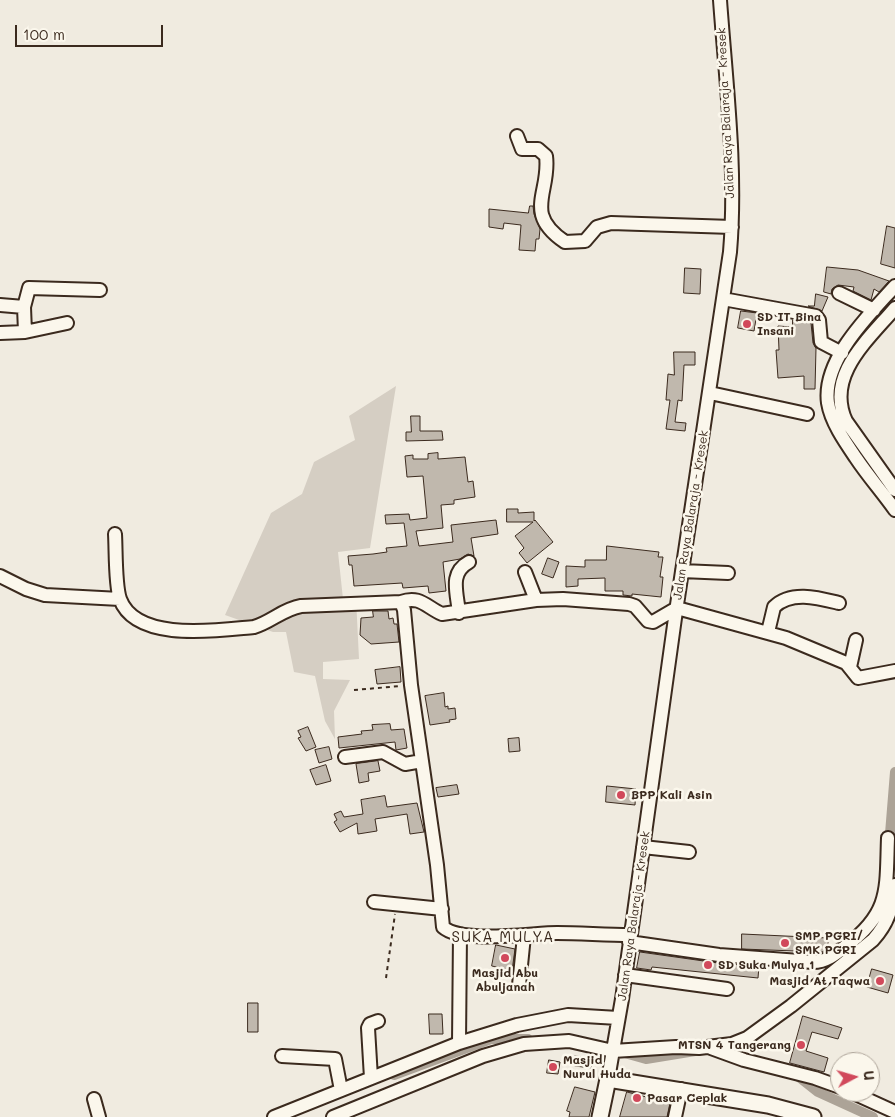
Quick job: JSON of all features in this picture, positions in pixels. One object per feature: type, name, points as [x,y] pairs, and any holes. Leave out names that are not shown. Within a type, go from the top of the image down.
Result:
[{"type":"main road","points":[[600,1117],[608,1078],[795,1111],[813,1117]]},
{"type":"street","name":"Jalan Raya Balaraja - Kresek","points":[[608,1078],[618,1023],[682,571],[724,299],[732,227],[730,144],[720,0]]},
{"type":"street","points":[[518,136],[522,148],[538,149],[546,156],[540,209],[549,229],[565,242],[585,240],[597,227],[611,223],[732,227]]},
{"type":"street","points":[[895,286],[874,310],[842,353],[830,381],[828,404],[838,429],[856,459],[895,510]]},
{"type":"street","points":[[25,332],[24,307],[29,288],[100,290]]},
{"type":"street","points":[[839,293],[874,310]]},
{"type":"street","points":[[724,299],[816,316],[819,320],[821,342],[842,353]]},
{"type":"street","points":[[0,305],[24,307]]},
{"type":"street","points":[[895,308],[853,357],[840,383],[841,410],[846,421],[895,490]]},
{"type":"street","points":[[0,333],[25,332],[67,323]]},
{"type":"street","points":[[710,392],[807,414]]},
{"type":"street","points":[[115,534],[120,598],[128,612],[149,624],[172,630],[196,631],[254,627],[263,625],[291,608],[301,606],[401,602],[408,600],[422,601],[442,614],[459,613],[536,600],[563,599],[629,604],[635,606],[646,620],[651,622],[677,608],[768,632],[808,646],[850,667],[854,675],[859,678],[895,671]]},
{"type":"street","points":[[459,613],[457,572],[469,562]]},
{"type":"street","points":[[682,571],[728,573]]},
{"type":"street","points":[[526,572],[536,600]]},
{"type":"street","points":[[0,576],[26,589],[45,595],[120,598]]},
{"type":"street","points":[[768,632],[774,607],[785,599],[802,597],[839,603]]},
{"type":"street","points":[[401,602],[404,610],[411,685],[443,927],[449,931],[460,934],[508,937],[556,933],[630,938],[719,955],[813,962],[823,961],[832,957],[861,935],[877,916],[884,901],[888,838]]},
{"type":"street","points":[[850,667],[856,640]]},
{"type":"street","points":[[345,757],[384,752],[405,764],[422,761]]},
{"type":"street","points":[[643,847],[689,852]]},
{"type":"street","points":[[274,1117],[371,1078],[459,1052],[498,1051],[548,1041],[569,1041],[614,1049],[709,1047],[732,1044],[747,1038],[791,1006],[873,940],[884,928],[891,915],[895,885]]},
{"type":"street","points":[[374,902],[442,909]]},
{"type":"street","points":[[459,1052],[460,934]]},
{"type":"street","points":[[519,985],[524,936]]},
{"type":"street","points":[[625,975],[727,989]]},
{"type":"street","points":[[333,1117],[459,1052],[518,1025],[559,1017],[589,1015],[618,1023]]},
{"type":"street","points":[[371,1078],[368,1028],[370,1024],[378,1021]]},
{"type":"street","points":[[709,1047],[744,1060],[830,1083]]},
{"type":"street","points":[[282,1056],[335,1059],[341,1090]]},
{"type":"street","points":[[674,1117],[681,1090]]},
{"type":"street","points":[[94,1099],[99,1117]]},
{"type":"street","points":[[873,1102],[895,1112]]},
{"type":"path","points":[[354,690],[411,685]]},
{"type":"path","points":[[386,978],[397,904]]},
{"type":"shaded area","points":[[396,386],[370,548],[338,552],[343,599],[356,598],[359,659],[323,662],[323,679],[350,680],[334,711],[335,739],[325,721],[315,676],[294,672],[286,632],[273,632],[225,615],[271,513],[302,494],[314,462],[355,440],[349,416]]},
{"type":"building","points":[[530,206],[533,206],[540,229],[539,239],[536,239],[535,251],[519,250],[521,225],[504,223],[503,229],[489,227],[489,209],[528,213]]},
{"type":"building","points":[[887,226],[895,228],[895,268],[881,264]]},
{"type":"building","points":[[827,267],[858,270],[889,281],[879,292],[874,289],[871,300],[853,291],[854,287],[838,285],[832,289],[831,294],[824,292]]},
{"type":"building","points":[[685,268],[701,269],[700,294],[684,293]]},
{"type":"building","points":[[816,294],[828,297],[822,311],[808,306],[814,306]]},
{"type":"building","name":"SD IT Bina Insani","points":[[741,311],[757,313],[754,331],[738,328]]},
{"type":"building","points":[[793,320],[811,323],[813,343],[816,348],[815,389],[804,389],[804,376],[778,378],[776,350],[779,350],[778,326],[792,327]]},
{"type":"building","points":[[674,352],[695,352],[695,365],[684,365],[682,401],[678,400],[675,422],[686,423],[685,431],[666,429],[670,400],[666,400],[668,374],[674,375]]},
{"type":"building","points":[[411,416],[420,416],[420,431],[442,431],[443,440],[406,441],[406,432],[411,432]]},
{"type":"building","points":[[438,453],[438,459],[465,457],[468,482],[473,481],[475,497],[454,500],[454,504],[441,505],[443,528],[416,531],[419,546],[453,542],[451,525],[496,520],[498,534],[471,538],[474,556],[468,554],[460,559],[443,562],[446,591],[429,593],[428,586],[403,588],[402,583],[354,586],[352,565],[349,565],[348,556],[387,552],[386,548],[407,546],[404,523],[386,524],[385,515],[409,514],[410,520],[427,518],[423,476],[407,477],[405,456],[413,455],[413,459],[428,459],[428,454]]},
{"type":"building","points":[[507,509],[518,509],[518,513],[534,512],[534,521],[553,542],[527,563],[519,553],[524,548],[515,536],[533,522],[507,522]]},
{"type":"building","points":[[607,546],[659,552],[658,557],[663,557],[660,577],[663,577],[661,597],[632,594],[632,596],[623,595],[623,591],[605,591],[605,578],[578,579],[578,586],[566,587],[566,566],[585,567],[585,560],[606,560]]},
{"type":"building","points":[[548,558],[559,562],[553,578],[542,574]]},
{"type":"building","points":[[373,611],[388,611],[389,619],[393,618],[394,624],[397,624],[399,642],[371,644],[360,635],[361,618],[373,617]]},
{"type":"building","points":[[400,667],[401,682],[377,684],[375,670]]},
{"type":"building","points":[[444,693],[445,707],[448,706],[448,709],[455,708],[456,719],[449,720],[450,722],[430,725],[425,696]]},
{"type":"building","points":[[390,724],[391,730],[404,729],[407,748],[396,750],[395,742],[339,748],[338,737],[362,734],[361,731],[373,730],[372,725]]},
{"type":"building","points":[[308,727],[316,747],[306,751],[298,738],[301,737],[298,731]]},
{"type":"building","points":[[519,738],[520,751],[509,752],[508,739]]},
{"type":"building","points":[[329,747],[332,759],[319,763],[315,750]]},
{"type":"building","points":[[378,761],[380,771],[368,773],[369,781],[359,783],[356,764]]},
{"type":"building","points":[[326,765],[331,781],[316,785],[310,770]]},
{"type":"building","points":[[457,785],[459,794],[438,797],[436,788]]},
{"type":"building","name":"BPP Kali Asin","points":[[607,786],[636,789],[635,805],[606,802]]},
{"type":"building","points":[[385,796],[387,807],[417,803],[424,832],[410,834],[407,814],[375,819],[377,831],[358,834],[357,823],[340,832],[334,822],[337,820],[334,814],[341,811],[344,817],[363,814],[361,800]]},
{"type":"building","name":"SMP PGRI/ SMK PGRI","points":[[742,934],[828,938],[828,949],[822,952],[742,949]]},
{"type":"building","name":"Masjid Abu Abuljanah","points":[[496,945],[515,949],[512,971],[492,966]]},
{"type":"building","name":"SD Suka Mulya 1","points":[[640,952],[718,963],[759,966],[758,978],[652,967],[651,970],[637,968]]},
{"type":"building","name":"Masjid At Taqwa","points":[[872,969],[893,975],[888,993],[867,987]]},
{"type":"building","points":[[248,1003],[258,1003],[258,1032],[248,1032]]},
{"type":"building","points":[[429,1014],[442,1014],[443,1034],[430,1034]]},
{"type":"building","name":"MTSN 4 Tangerang","points":[[803,1016],[842,1028],[838,1039],[812,1032],[806,1051],[828,1058],[824,1072],[790,1063]]},
{"type":"building","points":[[575,1056],[592,1058],[591,1068],[575,1066]]},
{"type":"building","name":"Masjid Nurul Huda","points":[[549,1060],[560,1062],[558,1074],[547,1073]]},
{"type":"building","points":[[575,1087],[595,1092],[589,1117],[569,1117],[570,1112],[567,1111]]},
{"type":"building","name":"Pasar Ceplak","points":[[627,1092],[670,1103],[667,1117],[620,1117]]},
{"type":"waterway","points":[[833,383],[836,416]]},
{"type":"waterway","points":[[889,846],[895,772]]},
{"type":"waterway","points":[[394,1075],[491,1039],[528,1039]]},
{"type":"waterway","points":[[621,1052],[646,1059],[695,1051]]},
{"type":"waterway","points":[[794,1073],[818,1092],[873,1117]]},
{"type":"place","name":"SD IT Bina Insani","points":[[747,324]]},
{"type":"place","name":"BPP Kali Asin","points":[[621,795]]},
{"type":"place","name":"SMP PGRI/ SMK PGRI","points":[[785,943]]},
{"type":"place","name":"Masjid Abu Abuljanah","points":[[505,958]]},
{"type":"place","name":"SD Suka Mulya 1","points":[[708,965]]},
{"type":"place","name":"Masjid At Taqwa","points":[[880,981]]},
{"type":"place","name":"MTSN 4 Tangerang","points":[[801,1045]]},
{"type":"place","name":"Masjid Nurul Huda","points":[[553,1067]]},
{"type":"place","name":"Pasar Ceplak","points":[[637,1098]]},
{"type":"district","name":"SUKA MULYA","points":[[503,937]]}]
